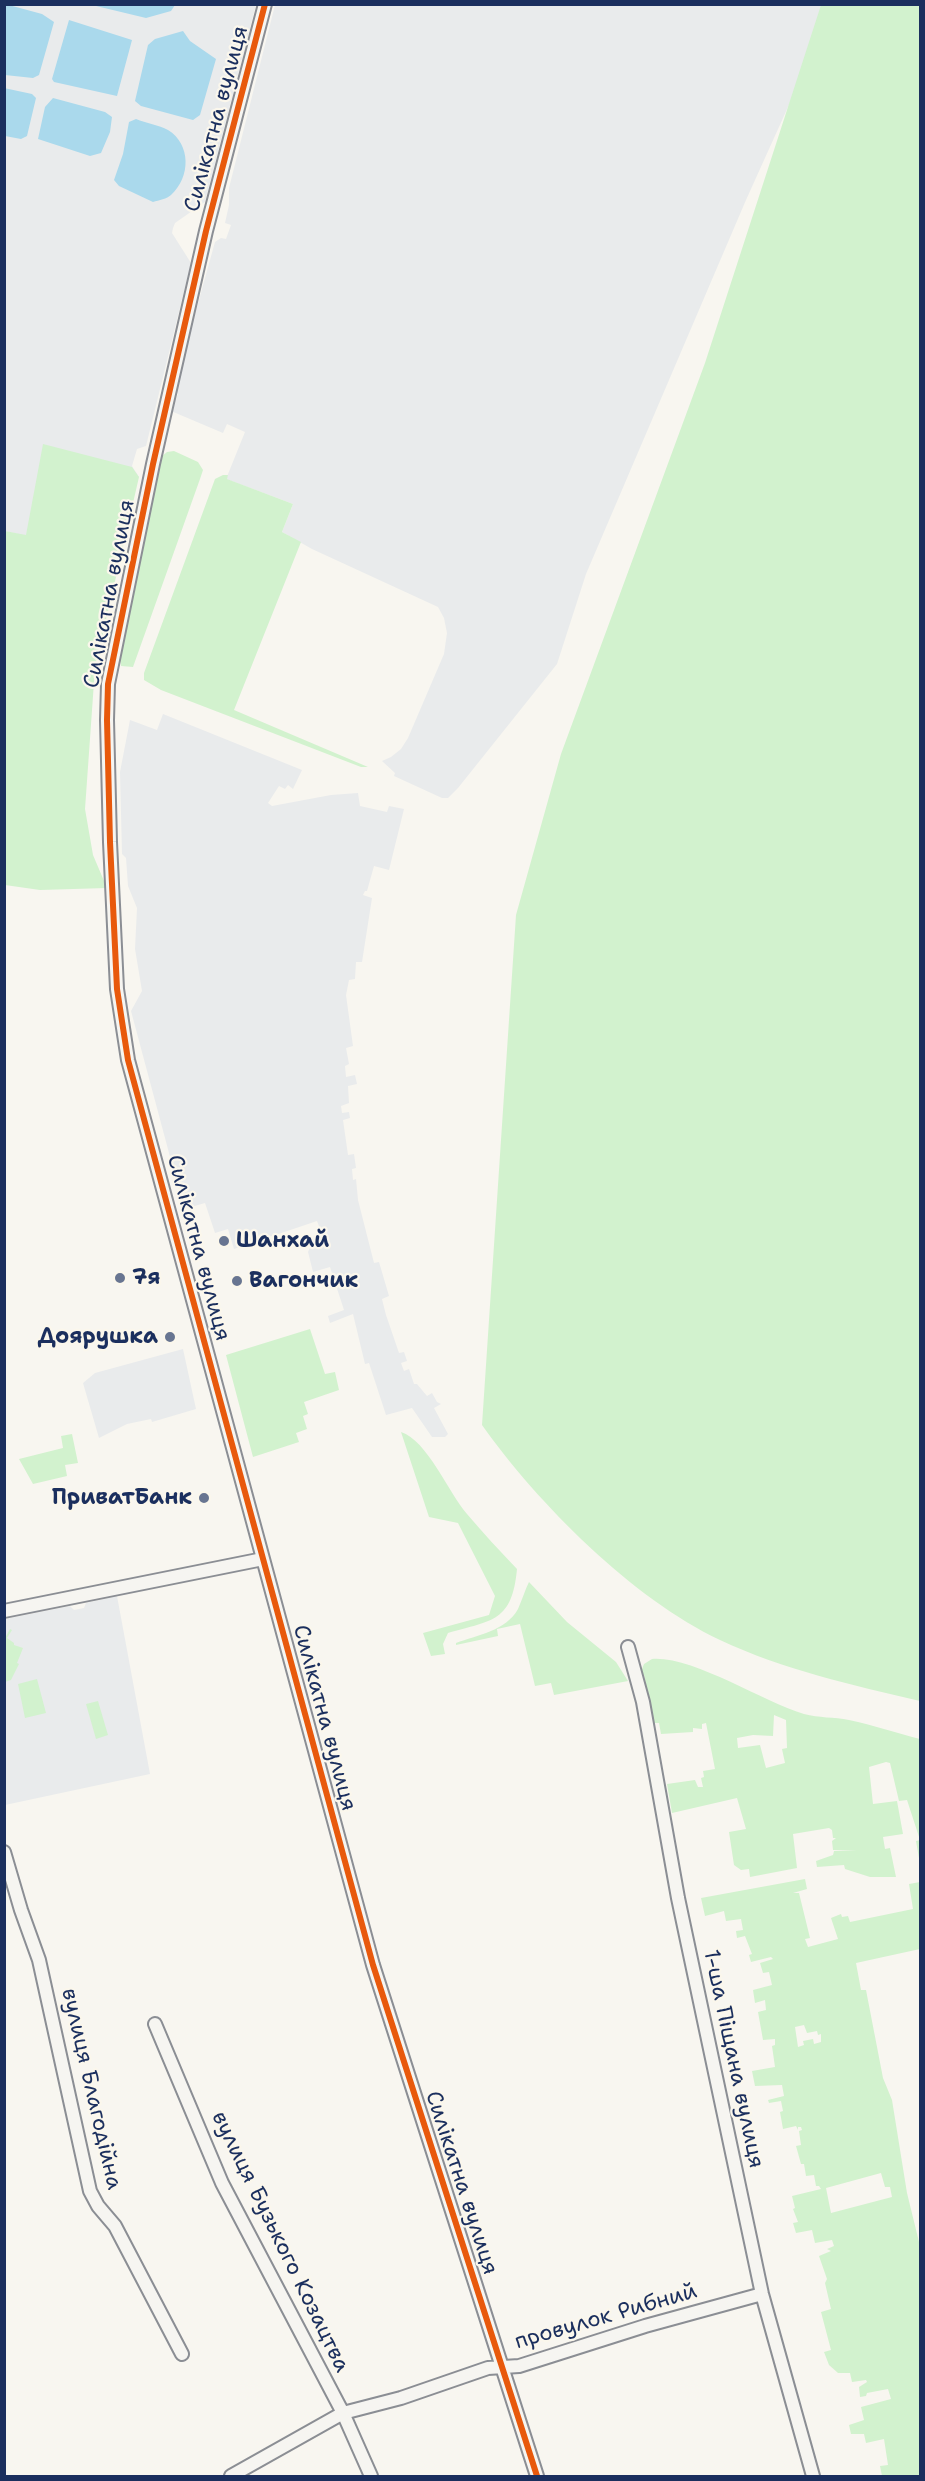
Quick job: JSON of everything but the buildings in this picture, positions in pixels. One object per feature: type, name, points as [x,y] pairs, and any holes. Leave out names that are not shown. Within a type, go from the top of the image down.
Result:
[{"type":"street","name":"Силікатна вулиця","points":[[265,4],[206,231],[153,464],[108,684],[106,720],[117,989],[129,1060],[373,1965],[537,2476]]},
{"type":"street","points":[[4,1611],[263,1559]]},
{"type":"street","name":"1-ша Піщана вулиця","points":[[628,1647],[643,1702],[678,1898],[762,2294],[813,2476]]},
{"type":"street","name":"вулиця Благодійна","points":[[4,1852],[39,1960],[90,2191],[98,2206],[115,2226],[182,2354]]},
{"type":"street","name":"вулиця Бузького Козацтва","points":[[155,2024],[222,2183],[343,2413],[371,2476]]},
{"type":"street","name":"провулок Рибний","points":[[231,2476],[343,2413],[401,2398],[488,2368],[519,2366],[645,2326],[762,2294]]},
{"type":"shaded area","points":[[5,5],[256,5],[205,202],[175,223],[173,228],[172,233],[191,263],[146,446],[137,449],[132,466],[139,477],[26,536],[5,531]]},
{"type":"shaded area","points":[[275,5],[834,5],[746,200],[586,574],[557,664],[448,798],[442,798],[394,776],[395,773],[382,761],[401,749],[408,738],[444,654],[447,633],[444,618],[438,607],[312,549],[282,532],[293,504],[226,479],[245,432],[227,424],[223,433],[171,411],[178,394],[174,390],[215,242],[221,238],[226,239],[231,225],[225,223],[229,205],[229,188]]},
{"type":"shaded area","points":[[163,714],[302,770],[293,789],[288,785],[285,789],[279,786],[268,803],[272,806],[331,795],[358,793],[360,806],[387,812],[389,806],[404,809],[389,870],[374,866],[367,891],[363,895],[372,898],[362,962],[356,962],[355,979],[349,980],[346,995],[353,1046],[346,1048],[349,1064],[345,1066],[346,1077],[355,1075],[357,1084],[348,1086],[349,1103],[341,1106],[342,1113],[349,1112],[350,1118],[343,1120],[348,1155],[354,1154],[356,1168],[352,1169],[353,1180],[356,1179],[358,1200],[374,1263],[379,1262],[389,1296],[382,1299],[386,1315],[399,1353],[404,1352],[407,1361],[401,1363],[404,1371],[409,1369],[414,1384],[417,1384],[427,1396],[432,1393],[437,1402],[441,1404],[434,1408],[448,1434],[445,1437],[432,1437],[412,1408],[386,1415],[369,1363],[365,1364],[353,1314],[330,1323],[328,1316],[344,1310],[330,1267],[313,1272],[308,1252],[319,1226],[317,1221],[234,1249],[228,1229],[215,1233],[205,1203],[184,1209],[131,1011],[142,991],[135,949],[137,908],[128,886],[126,858],[122,854],[120,772],[130,720],[157,730]]},
{"type":"shaded area","points":[[183,1349],[196,1409],[152,1422],[151,1419],[127,1424],[99,1438],[83,1383],[95,1373]]},
{"type":"shaded area","points":[[117,1596],[150,1774],[5,1805],[5,1619],[70,1606],[74,1610],[84,1608],[86,1603]]},
{"type":"green space","points":[[821,5],[920,5],[920,1701],[819,1676],[769,1660],[720,1640],[687,1622],[621,1575],[589,1547],[531,1486],[482,1425],[516,915],[561,754],[705,363]]},
{"type":"green space","points":[[43,444],[132,467],[139,477],[95,668],[85,809],[93,855],[107,888],[40,890],[5,885],[5,531],[26,535]]},
{"type":"green space","points":[[174,451],[198,462],[203,470],[133,667],[121,666],[120,657],[161,457],[167,452]]},
{"type":"green space","points":[[228,475],[227,479],[293,504],[282,532],[301,542],[234,710],[368,767],[361,767],[161,690],[144,680],[144,673],[215,479]]},
{"type":"green space","points":[[310,1329],[325,1374],[335,1372],[339,1390],[304,1402],[308,1414],[303,1416],[307,1429],[296,1433],[299,1442],[253,1457],[226,1355]]},
{"type":"green space","points":[[401,1432],[420,1445],[467,1514],[517,1569],[510,1600],[505,1609],[488,1621],[448,1633],[443,1644],[445,1654],[431,1656],[423,1633],[489,1615],[495,1596],[458,1523],[429,1517]]},
{"type":"green space","points":[[72,1434],[78,1463],[65,1465],[67,1476],[33,1484],[19,1459],[63,1448],[61,1436]]},
{"type":"green space","points":[[529,1582],[567,1622],[616,1662],[628,1681],[554,1695],[551,1683],[535,1686],[520,1624],[497,1629],[498,1636],[456,1645],[456,1643],[499,1627],[513,1616]]},
{"type":"green space","points":[[10,1629],[12,1630],[7,1638],[14,1645],[23,1648],[17,1663],[19,1664],[11,1680],[5,1682],[5,1638]]},
{"type":"green space","points":[[652,1659],[687,1664],[804,1714],[849,1720],[920,1739],[920,1840],[907,1800],[899,1801],[890,1763],[869,1767],[873,1804],[897,1801],[903,1834],[883,1837],[885,1849],[890,1848],[896,1877],[870,1877],[845,1869],[844,1865],[817,1867],[816,1861],[833,1855],[834,1851],[857,1850],[833,1850],[832,1841],[836,1838],[833,1838],[832,1830],[829,1828],[793,1834],[797,1868],[750,1877],[749,1869],[741,1870],[734,1865],[729,1832],[746,1829],[737,1798],[672,1813],[667,1784],[695,1780],[698,1787],[703,1787],[701,1778],[704,1777],[703,1771],[715,1769],[706,1723],[702,1724],[702,1729],[693,1728],[693,1732],[661,1734],[659,1723],[654,1723],[644,1675],[640,1674],[644,1664]],"holes":[[[774,1715],[786,1720],[787,1748],[782,1749],[785,1763],[766,1768],[760,1745],[738,1748],[737,1738],[753,1735],[773,1736]]]},
{"type":"green space","points":[[37,1679],[46,1713],[25,1718],[18,1684]]},
{"type":"green space","points":[[98,1701],[108,1735],[96,1739],[86,1704]]},
{"type":"green space","points":[[920,1840],[920,1864],[916,1841]]},
{"type":"green space","points":[[805,1879],[807,1889],[793,1893],[799,1893],[810,1938],[805,1939],[808,1947],[838,1939],[831,1918],[841,1914],[842,1917],[848,1916],[850,1922],[913,1909],[909,1884],[920,1882],[920,1949],[856,1963],[861,1990],[866,1990],[883,2078],[892,2100],[907,2193],[920,2246],[920,2476],[882,2476],[880,2466],[888,2465],[884,2439],[866,2443],[864,2434],[851,2434],[849,2425],[864,2420],[861,2407],[891,2399],[888,2389],[867,2393],[866,2396],[860,2397],[859,2387],[867,2382],[866,2380],[852,2382],[850,2373],[838,2373],[829,2365],[824,2352],[831,2350],[821,2312],[831,2309],[825,2283],[827,2279],[819,2256],[831,2251],[827,2249],[834,2246],[832,2240],[815,2243],[812,2230],[796,2233],[793,2223],[798,2222],[793,2209],[795,2208],[792,2196],[821,2189],[816,2186],[814,2175],[806,2176],[804,2164],[801,2164],[796,2146],[801,2145],[799,2131],[802,2130],[801,2127],[798,2127],[798,2130],[796,2126],[783,2129],[781,2101],[769,2103],[768,2100],[784,2096],[782,2085],[755,2086],[752,2071],[775,2067],[772,2046],[775,2045],[775,2039],[763,2040],[758,2012],[766,2010],[765,2000],[755,2003],[753,1990],[772,1985],[769,1972],[763,1973],[760,1963],[773,1959],[771,1957],[751,1962],[749,1955],[752,1954],[745,1936],[737,1938],[736,1931],[743,1930],[741,1919],[726,1921],[724,1911],[705,1916],[701,1898]],"holes":[[[804,2025],[807,2033],[817,2031],[818,2035],[821,2034],[821,2042],[814,2044],[813,2039],[803,2041],[804,2045],[798,2047],[795,2027]],[[881,2173],[885,2187],[890,2187],[892,2197],[831,2213],[826,2188]]]},
{"type":"water","points":[[5,4],[42,14],[54,22],[39,75],[33,78],[5,75]]},
{"type":"water","points":[[175,4],[171,11],[146,18],[92,5]]},
{"type":"water","points":[[69,20],[132,40],[117,96],[54,82],[52,79]]},
{"type":"water","points":[[183,31],[190,41],[216,59],[200,115],[193,120],[141,106],[135,101],[148,45],[155,39]]},
{"type":"water","points":[[4,88],[32,94],[36,98],[27,136],[21,139],[5,136]]},
{"type":"water","points":[[53,98],[105,112],[112,117],[110,132],[101,153],[90,156],[38,139],[45,107]]},
{"type":"water","points":[[136,119],[161,127],[176,136],[186,161],[178,188],[169,196],[153,202],[119,186],[114,180],[123,154],[129,122]]},
{"type":"cycle path","points":[[265,4],[206,231],[153,464],[108,684],[110,842],[117,989],[128,1060],[373,1965],[537,2476]]},
{"type":"place","name":"Шанхай","points":[[224,1241]]},
{"type":"place","name":"7я","points":[[120,1278]]},
{"type":"place","name":"Вагончик","points":[[237,1281]]},
{"type":"place","name":"Доярушка","points":[[170,1337]]},
{"type":"place","name":"ПриватБанк","points":[[204,1498]]}]
